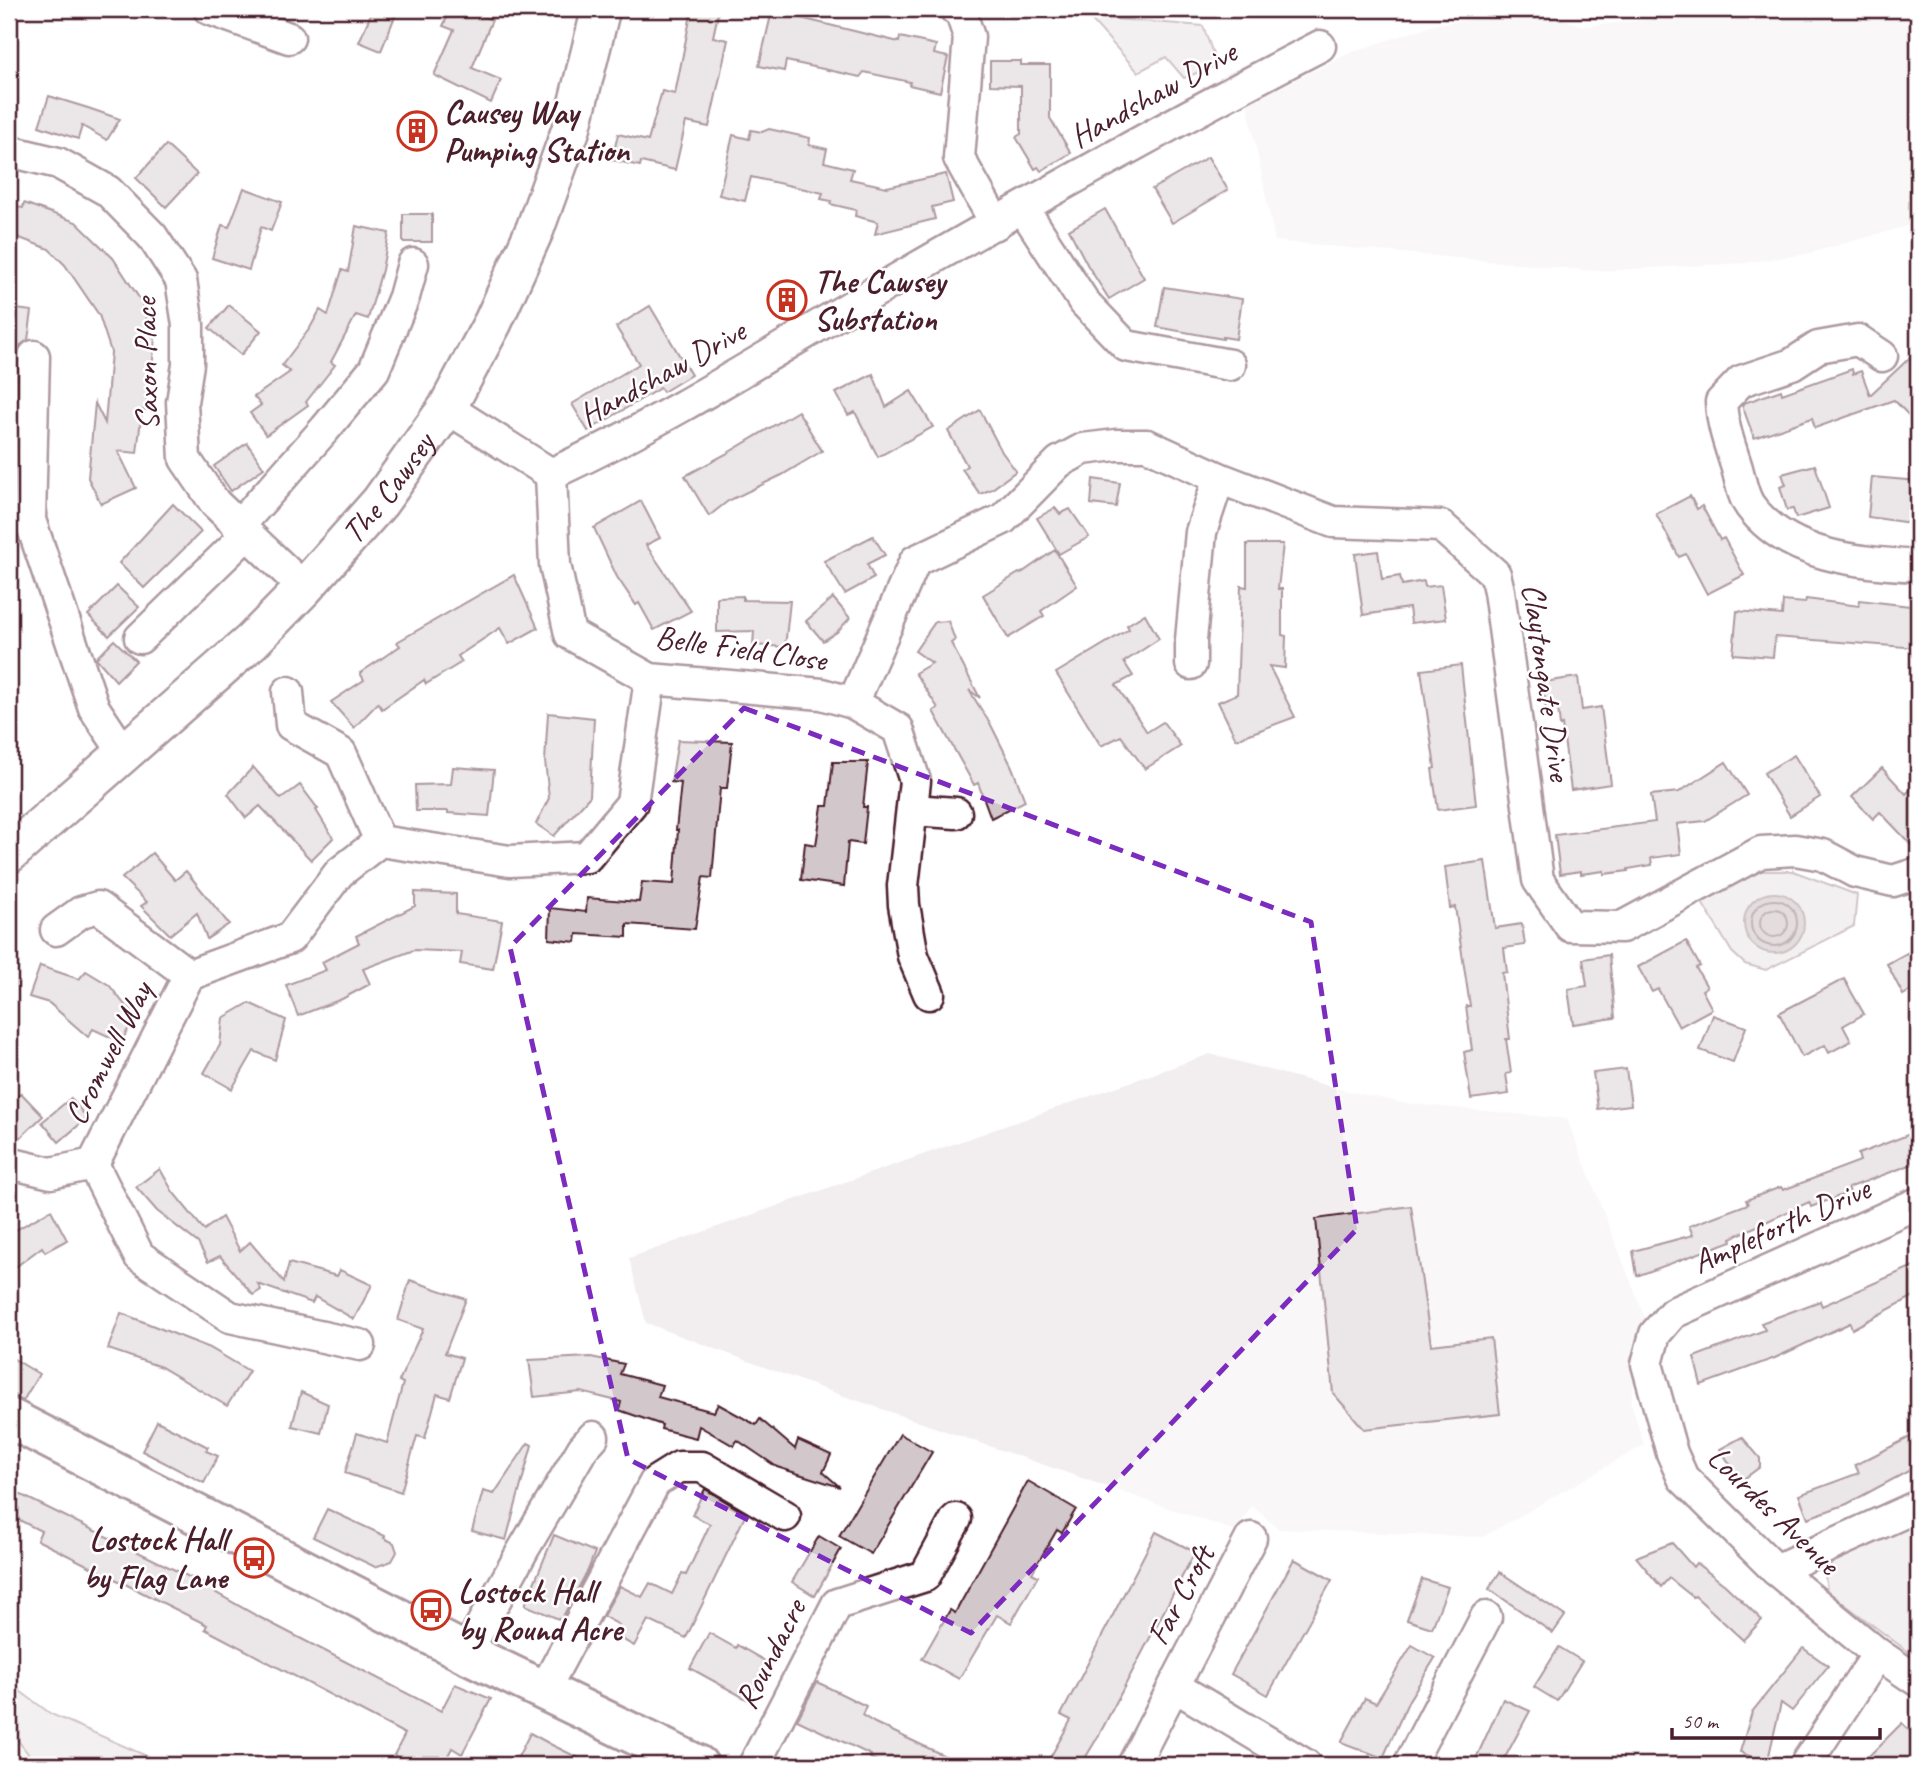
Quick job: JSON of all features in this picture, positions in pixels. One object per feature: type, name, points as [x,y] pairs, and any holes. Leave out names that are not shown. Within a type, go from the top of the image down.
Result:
[{"type":"main road","points":[[9,1418],[466,1653],[698,1765]]},
{"type":"street","points":[[209,9],[289,38]]},
{"type":"street","name":"The Cawsey","points":[[9,853],[252,641],[304,588],[380,502],[447,408],[493,322],[535,229],[571,129],[601,9]]},
{"type":"street","points":[[955,9],[961,13],[969,37],[959,158],[996,224]]},
{"type":"street","name":"Handshaw Drive","points":[[551,474],[598,453],[680,408],[1187,114],[1320,46]]},
{"type":"street","name":"Saxon Place","points":[[9,151],[58,163],[108,191],[152,236],[181,280],[188,326],[188,364],[182,402],[185,459],[215,503],[304,588]]},
{"type":"street","points":[[1023,208],[1084,302],[1126,346],[1230,365]]},
{"type":"street","points":[[140,638],[242,531],[374,370],[404,297],[413,264]]},
{"type":"street","points":[[1882,356],[1858,340],[1818,347],[1792,364],[1741,381],[1721,401],[1722,424],[1749,505],[1786,538],[1835,557],[1918,566]]},
{"type":"street","points":[[34,356],[30,520],[94,708],[124,753]]},
{"type":"street","points":[[447,408],[551,474]]},
{"type":"street","name":"Claytongate Drive","points":[[853,703],[915,561],[1003,519],[1059,462],[1083,449],[1147,445],[1219,478],[1333,522],[1441,526],[1495,574],[1538,880],[1570,926],[1622,927],[1761,852],[1795,850],[1823,855],[1856,872],[1893,881],[1918,873]]},
{"type":"street","name":"Belle Field Close","points":[[551,474],[555,565],[570,634],[650,679],[822,694],[853,703],[898,729],[915,781],[903,886],[904,905],[913,956],[929,994]]},
{"type":"street","points":[[1191,664],[1201,532],[1219,478]]},
{"type":"street","points":[[288,692],[291,725],[341,753],[380,841],[510,860],[587,857],[632,803],[650,679]]},
{"type":"street","points":[[912,810],[956,813]]},
{"type":"street","name":"Cromwell Way","points":[[93,1164],[189,975],[290,938],[339,873],[380,841]]},
{"type":"street","name":"Cromwell Way","points":[[56,930],[81,912],[98,907],[189,975]]},
{"type":"street","name":"Cromwell Way","points":[[9,1163],[51,1173],[93,1164]]},
{"type":"street","name":"Cromwell Way","points":[[93,1164],[139,1256],[230,1317],[360,1345]]},
{"type":"street","name":"Ampleforth Drive","points":[[1673,1313],[1918,1203]]},
{"type":"street","name":"Lourdes Avenue","points":[[1673,1313],[1655,1334],[1647,1364],[1672,1453],[1683,1478],[1776,1570],[1878,1654],[1918,1681]]},
{"type":"street","points":[[466,1653],[523,1550],[583,1448],[593,1437]]},
{"type":"street","points":[[544,1690],[655,1482],[679,1467],[702,1467],[785,1516]]},
{"type":"street","points":[[1776,1570],[1918,1506]]},
{"type":"street","name":"Roundacre","points":[[754,1765],[837,1604],[925,1576],[956,1519]]},
{"type":"street","name":"Far Croft","points":[[1133,1765],[1251,1538]]},
{"type":"street","points":[[1409,1765],[1486,1617]]},
{"type":"street","points":[[1805,1765],[1878,1654]]},
{"type":"street","points":[[1174,1686],[1306,1765]]},
{"type":"highlighted area","points":[[744,708],[1311,922],[1357,1229],[971,1633],[628,1459],[510,947]]},
{"type":"shaded area","points":[[1655,9],[1918,9],[1918,223],[1806,254],[1744,263],[1595,271],[1275,241],[1247,103],[1350,53],[1436,24],[1539,11],[1583,26],[1652,20]]},
{"type":"shaded area","points":[[1089,17],[1203,26],[1217,65],[1184,78],[1166,57],[1138,72]]},
{"type":"shaded area","points":[[1761,871],[1793,871],[1857,895],[1854,926],[1766,970],[1745,964],[1732,952],[1701,901]]},
{"type":"shaded area","points":[[1210,1054],[1347,1091],[1403,1103],[1567,1119],[1645,1318],[1636,1339],[1631,1403],[1644,1445],[1483,1537],[1279,1529],[1252,1506],[1235,1531],[818,1387],[646,1323],[629,1258]]},
{"type":"shaded area","points":[[1918,1521],[1918,1659],[1827,1591],[1825,1576],[1834,1560]]},
{"type":"shaded area","points":[[9,1683],[51,1714],[167,1765],[37,1765],[9,1729]]},
{"type":"shaded area","points":[[9,1729],[37,1765],[9,1765]]},
{"type":"water","points":[[1774,893],[1791,898],[1799,906],[1804,923],[1799,940],[1791,948],[1774,953],[1757,948],[1749,940],[1744,923],[1749,906],[1757,898]]},
{"type":"building","points":[[373,9],[398,9],[381,51],[359,42]]},
{"type":"building","points":[[451,9],[468,9],[492,20],[472,68],[501,80],[491,103],[434,75],[454,30],[443,26]]},
{"type":"building","points":[[692,9],[719,9],[713,37],[728,40],[709,127],[686,122],[675,170],[641,162],[640,166],[612,160],[618,134],[648,141],[662,91],[675,94]]},
{"type":"building","points":[[772,11],[899,42],[900,37],[936,45],[934,54],[948,57],[940,92],[864,72],[860,77],[786,61],[784,71],[759,66]]},
{"type":"building","points":[[990,61],[1050,65],[1050,118],[1071,153],[1041,171],[1038,167],[1035,169],[1016,137],[1021,134],[1021,86],[990,85]]},
{"type":"building","points":[[49,96],[120,119],[107,140],[82,126],[78,139],[39,126]]},
{"type":"building","points":[[769,129],[810,138],[809,145],[827,149],[824,162],[853,169],[850,179],[887,187],[946,174],[953,202],[932,207],[935,219],[875,234],[878,222],[855,216],[856,210],[830,204],[831,201],[821,199],[823,193],[751,177],[745,201],[719,195],[733,135],[749,139],[751,130],[762,132]]},
{"type":"building","points":[[166,145],[197,174],[166,207],[136,178]]},
{"type":"building","points":[[1208,157],[1228,190],[1172,223],[1152,189]]},
{"type":"building","points":[[244,188],[282,202],[271,231],[261,227],[249,270],[212,258],[222,225],[229,227]]},
{"type":"building","points":[[24,203],[76,222],[113,258],[141,301],[155,340],[146,410],[142,410],[137,453],[118,451],[136,488],[101,504],[88,478],[95,403],[105,423],[111,352],[99,315],[65,265],[49,249],[9,234],[9,206],[23,208]]},
{"type":"building","points":[[1105,209],[1144,278],[1109,299],[1069,230]]},
{"type":"building","points":[[403,214],[432,214],[432,242],[403,242]]},
{"type":"building","points":[[356,226],[389,233],[368,319],[356,315],[331,362],[335,365],[306,402],[308,405],[266,435],[250,413],[261,405],[254,397],[290,372],[282,365],[320,310],[328,315],[342,270],[348,272]]},
{"type":"building","points":[[1164,287],[1242,299],[1236,339],[1157,327]]},
{"type":"building","points":[[229,305],[261,331],[241,355],[209,328]]},
{"type":"building","points":[[650,306],[691,375],[663,392],[660,388],[588,431],[572,404],[639,364],[616,327]]},
{"type":"building","points":[[9,308],[32,311],[28,340],[19,346],[16,379],[9,378]]},
{"type":"building","points":[[1918,350],[1918,425],[1894,400],[1815,428],[1812,418],[1754,438],[1742,405],[1744,403],[1781,390],[1782,394],[1852,369],[1853,374],[1861,371],[1870,395]]},
{"type":"building","points":[[873,374],[886,407],[911,391],[933,427],[878,457],[855,412],[848,415],[836,393]]},
{"type":"building","points":[[980,410],[1002,452],[1016,471],[992,489],[980,494],[962,469],[967,466],[948,431]]},
{"type":"building","points":[[798,411],[822,451],[782,475],[728,501],[709,516],[685,476]]},
{"type":"building","points":[[247,443],[264,468],[231,491],[214,466]]},
{"type":"building","points":[[1815,465],[1829,508],[1796,518],[1793,509],[1787,510],[1780,487],[1786,485],[1782,474]]},
{"type":"building","points":[[1872,477],[1918,481],[1918,524],[1868,517]]},
{"type":"building","points":[[1093,479],[1120,483],[1116,507],[1091,504]]},
{"type":"building","points":[[1690,496],[1697,509],[1702,506],[1720,540],[1724,538],[1744,575],[1707,594],[1686,554],[1679,557],[1656,514]]},
{"type":"building","points":[[641,501],[660,538],[646,545],[691,611],[654,630],[639,603],[636,605],[617,577],[594,528]]},
{"type":"building","points":[[173,504],[201,532],[144,588],[119,563]]},
{"type":"building","points":[[1055,508],[1060,514],[1070,509],[1089,537],[1059,554],[1037,518]]},
{"type":"building","points":[[873,536],[885,555],[867,564],[874,578],[845,594],[824,561]]},
{"type":"building","points":[[1247,544],[1283,544],[1278,589],[1282,589],[1282,635],[1286,636],[1285,668],[1269,666],[1295,717],[1236,739],[1218,702],[1237,694],[1241,586],[1247,587]]},
{"type":"building","points":[[1055,550],[1077,586],[1041,611],[1044,616],[1008,638],[983,595]]},
{"type":"building","points":[[1378,551],[1382,579],[1400,576],[1402,585],[1424,581],[1425,587],[1441,585],[1446,619],[1411,623],[1409,608],[1363,615],[1355,554]]},
{"type":"building","points":[[514,575],[538,628],[509,644],[500,628],[458,656],[462,662],[426,684],[424,680],[382,709],[378,703],[354,728],[331,702],[364,680],[360,673],[400,646],[397,642]]},
{"type":"building","points":[[117,586],[139,607],[109,636],[88,615]]},
{"type":"building","points":[[743,596],[743,600],[790,601],[785,647],[753,645],[754,631],[717,632],[717,597]]},
{"type":"building","points":[[833,598],[850,618],[837,632],[823,641],[806,621]]},
{"type":"building","points":[[1806,599],[1859,606],[1860,600],[1918,607],[1918,648],[1775,637],[1773,657],[1733,654],[1737,611],[1782,615],[1783,601],[1805,603]]},
{"type":"building","points":[[1145,614],[1159,639],[1124,662],[1133,676],[1116,685],[1147,732],[1163,722],[1181,746],[1145,769],[1121,736],[1101,746],[1056,673],[1129,629],[1127,625]]},
{"type":"building","points":[[948,621],[955,640],[951,643],[980,698],[969,690],[991,725],[1025,801],[991,818],[978,783],[974,785],[933,711],[938,708],[915,673],[932,663],[915,651],[935,622]]},
{"type":"building","points":[[114,640],[136,661],[116,681],[96,658]]},
{"type":"building","points":[[1461,665],[1476,805],[1438,810],[1421,670]]},
{"type":"building","points":[[1578,677],[1582,710],[1601,707],[1611,784],[1571,790],[1558,708],[1546,710],[1543,682]]},
{"type":"building","points":[[548,713],[594,718],[590,796],[554,836],[536,824],[549,798],[545,761]]},
{"type":"building","points":[[678,740],[732,742],[727,788],[720,788],[712,878],[703,877],[695,929],[627,924],[627,937],[577,934],[576,942],[549,939],[550,908],[586,912],[587,898],[639,902],[642,882],[674,884],[681,783],[671,782]]},
{"type":"building","points":[[1794,755],[1820,797],[1790,816],[1764,773]]},
{"type":"building","points":[[833,762],[868,762],[863,807],[867,807],[863,844],[848,842],[844,886],[801,880],[805,843],[816,845],[822,806],[828,806]]},
{"type":"building","points":[[1726,762],[1747,795],[1705,821],[1677,824],[1681,854],[1651,858],[1652,865],[1628,871],[1560,874],[1555,835],[1655,822],[1651,795],[1679,792]]},
{"type":"building","points":[[253,767],[281,799],[300,785],[318,809],[316,810],[333,838],[311,860],[260,806],[246,818],[228,794]]},
{"type":"building","points":[[453,767],[494,770],[489,816],[448,811],[416,811],[415,785],[451,784]]},
{"type":"building","points":[[1882,768],[1906,794],[1918,782],[1918,852],[1880,812],[1873,819],[1852,797]]},
{"type":"building","points":[[152,853],[175,880],[186,871],[229,924],[207,939],[197,913],[170,935],[141,906],[147,902],[122,878]]},
{"type":"building","points":[[1485,861],[1495,928],[1522,924],[1525,945],[1504,948],[1507,972],[1502,973],[1510,1039],[1506,1039],[1511,1073],[1506,1074],[1509,1094],[1471,1099],[1464,1052],[1472,1050],[1466,1006],[1470,1006],[1455,907],[1450,908],[1445,867]]},
{"type":"building","points":[[415,892],[456,894],[456,914],[502,921],[493,969],[460,964],[462,952],[414,950],[363,969],[370,984],[342,999],[298,1016],[286,985],[326,970],[322,962],[359,943],[356,936],[415,906]]},
{"type":"building","points":[[1686,941],[1700,966],[1696,968],[1707,987],[1702,990],[1712,1009],[1679,1027],[1658,989],[1652,992],[1638,967]]},
{"type":"building","points":[[1918,947],[1918,986],[1903,995],[1887,964]]},
{"type":"building","points":[[1609,955],[1615,1018],[1573,1024],[1568,989],[1587,986],[1583,959]]},
{"type":"building","points":[[40,966],[79,979],[86,971],[109,985],[125,1005],[137,1014],[121,1042],[93,1029],[88,1037],[49,1003],[29,997]]},
{"type":"building","points":[[1844,979],[1864,1014],[1843,1026],[1851,1041],[1829,1053],[1825,1045],[1802,1057],[1779,1013]]},
{"type":"building","points":[[249,1003],[286,1020],[275,1060],[254,1051],[232,1089],[204,1073],[220,1045],[223,1018]]},
{"type":"building","points":[[1713,1015],[1746,1027],[1733,1062],[1700,1050]]},
{"type":"building","points":[[1626,1069],[1631,1105],[1598,1109],[1593,1073]]},
{"type":"building","points":[[21,1093],[43,1116],[20,1138],[9,1126],[9,1105]]},
{"type":"building","points":[[71,1098],[87,1118],[59,1142],[42,1122]]},
{"type":"building","points":[[1918,1131],[1918,1162],[1848,1188],[1850,1192],[1811,1207],[1809,1202],[1731,1238],[1732,1241],[1637,1276],[1633,1251],[1693,1235],[1689,1226],[1748,1204],[1746,1200],[1781,1187],[1783,1190],[1860,1161],[1858,1154]]},
{"type":"building","points":[[160,1169],[173,1192],[204,1230],[222,1217],[240,1251],[250,1242],[284,1282],[289,1263],[337,1276],[340,1270],[372,1285],[354,1319],[315,1297],[312,1303],[258,1284],[261,1290],[253,1295],[220,1256],[208,1262],[198,1243],[157,1211],[136,1187]]},
{"type":"building","points":[[1411,1206],[1431,1345],[1491,1338],[1500,1414],[1364,1429],[1333,1393],[1316,1219]]},
{"type":"building","points":[[51,1210],[67,1240],[45,1252],[42,1247],[9,1272],[9,1234]]},
{"type":"building","points":[[1918,1264],[1918,1294],[1852,1329],[1850,1323],[1775,1358],[1701,1385],[1694,1357],[1765,1330],[1761,1323],[1820,1301],[1822,1306]]},
{"type":"building","points":[[410,1280],[466,1299],[445,1353],[462,1358],[450,1398],[437,1394],[425,1438],[417,1436],[401,1492],[345,1473],[357,1433],[387,1443],[403,1383],[399,1381],[423,1329],[398,1320]]},
{"type":"building","points":[[121,1313],[210,1348],[249,1371],[227,1406],[161,1367],[108,1349]]},
{"type":"building","points":[[9,1356],[39,1374],[23,1401],[9,1393]]},
{"type":"building","points":[[591,1357],[624,1364],[620,1374],[662,1385],[658,1397],[714,1412],[718,1404],[756,1425],[760,1419],[795,1449],[798,1440],[831,1455],[823,1472],[840,1487],[777,1467],[737,1440],[734,1446],[699,1426],[696,1438],[661,1429],[662,1425],[619,1410],[621,1402],[581,1392],[534,1397],[529,1360]]},
{"type":"building","points":[[301,1392],[328,1404],[321,1433],[292,1426]]},
{"type":"building","points":[[157,1421],[208,1447],[206,1451],[218,1456],[204,1483],[142,1451]]},
{"type":"building","points":[[1918,1433],[1918,1466],[1847,1504],[1808,1518],[1799,1495],[1859,1473],[1855,1465]]},
{"type":"building","points":[[900,1434],[932,1452],[871,1554],[839,1536]]},
{"type":"building","points":[[1742,1437],[1760,1458],[1760,1467],[1741,1481],[1720,1449]]},
{"type":"building","points":[[528,1443],[532,1445],[506,1540],[472,1531],[483,1491],[494,1494]]},
{"type":"building","points":[[1028,1481],[1076,1509],[1062,1533],[1057,1530],[1032,1573],[1038,1576],[1011,1623],[997,1615],[959,1679],[922,1659],[950,1610],[955,1613]]},
{"type":"building","points":[[9,1489],[214,1589],[213,1591],[259,1617],[441,1711],[455,1684],[491,1699],[462,1754],[452,1748],[443,1765],[412,1765],[394,1755],[405,1734],[205,1629],[207,1625],[37,1540],[41,1531],[9,1515]]},
{"type":"building","points":[[705,1489],[746,1514],[686,1638],[648,1620],[634,1646],[614,1635],[619,1625],[603,1616],[620,1586],[642,1597],[650,1583],[672,1594],[682,1574],[686,1575],[710,1524],[692,1515]]},
{"type":"building","points":[[327,1509],[385,1536],[384,1538],[394,1543],[397,1552],[392,1561],[375,1567],[313,1537]]},
{"type":"building","points":[[1156,1532],[1195,1552],[1081,1765],[1046,1765],[1071,1720],[1061,1715]]},
{"type":"building","points":[[554,1535],[595,1552],[561,1620],[525,1605]]},
{"type":"building","points":[[819,1536],[841,1549],[815,1596],[792,1582]]},
{"type":"building","points":[[1672,1543],[1693,1567],[1696,1563],[1725,1585],[1762,1620],[1743,1640],[1695,1596],[1669,1578],[1661,1587],[1636,1557]]},
{"type":"building","points":[[1294,1559],[1332,1580],[1268,1695],[1231,1674]]},
{"type":"building","points":[[1500,1572],[1565,1616],[1553,1633],[1489,1589]]},
{"type":"building","points":[[1422,1579],[1448,1587],[1432,1628],[1407,1620]]},
{"type":"building","points":[[709,1633],[765,1661],[763,1663],[767,1665],[748,1700],[690,1668]]},
{"type":"building","points":[[1412,1645],[1435,1658],[1409,1700],[1383,1758],[1341,1742],[1365,1698],[1376,1703]]},
{"type":"building","points":[[1559,1647],[1582,1661],[1557,1701],[1534,1687]]},
{"type":"building","points":[[1803,1648],[1828,1666],[1792,1711],[1781,1703],[1767,1764],[1740,1752],[1752,1712]]},
{"type":"building","points":[[817,1682],[866,1706],[862,1715],[875,1723],[964,1765],[885,1765],[870,1758],[871,1755],[797,1720]]},
{"type":"building","points":[[1503,1699],[1530,1711],[1501,1765],[1473,1765]]},
{"type":"building","points":[[1902,1723],[1918,1739],[1918,1751],[1904,1765],[1860,1765]]},
{"type":"building","points":[[530,1733],[552,1745],[593,1765],[514,1765]]},
{"type":"place","name":"Causey Way Pumping Station","points":[[417,131]]},
{"type":"place","name":"The Cawsey Substation","points":[[787,300]]},
{"type":"place","name":"Lostock Hall by Flag Lane","points":[[254,1558]]},
{"type":"place","name":"Lostock Hall by Round Acre","points":[[431,1610]]}]
